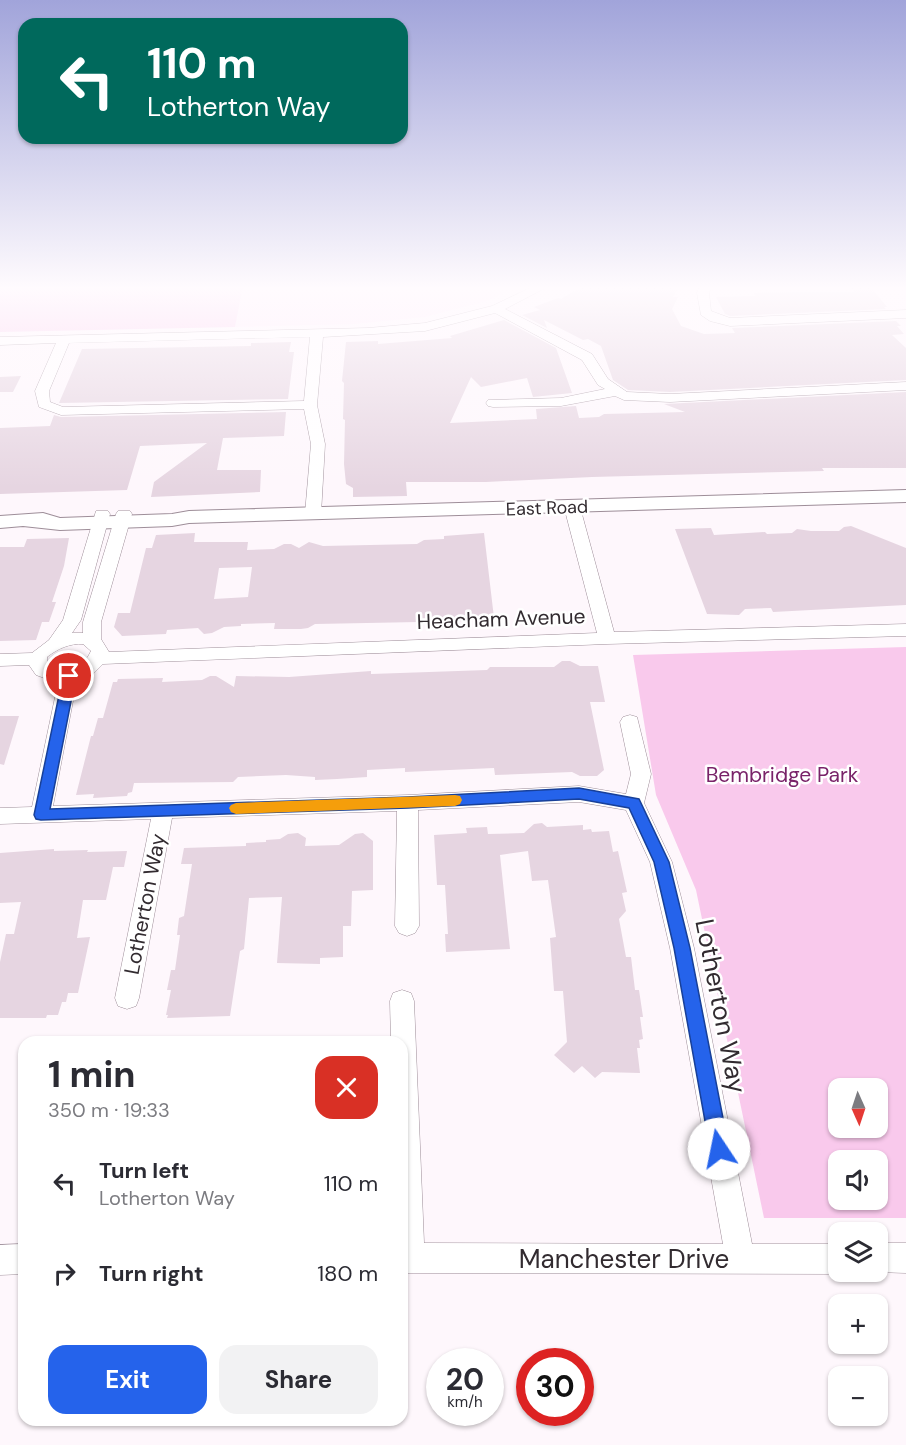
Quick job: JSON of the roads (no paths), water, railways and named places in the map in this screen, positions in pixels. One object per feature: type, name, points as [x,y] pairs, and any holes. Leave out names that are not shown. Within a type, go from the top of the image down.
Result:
[{"type":"street","points":[[58,353],[42,391],[44,404],[61,411],[310,405]]},
{"type":"street","points":[[313,514],[318,444],[310,405],[316,353]]},
{"type":"street","points":[[580,353],[587,357],[603,382],[624,396],[670,398],[906,387]]},
{"type":"street","points":[[493,403],[561,402],[618,391]]},
{"type":"street","name":"East Road","points":[[0,522],[26,521],[60,524],[100,518],[572,507],[906,496]]},
{"type":"street","points":[[572,507],[607,638]]},
{"type":"street","points":[[57,642],[72,620],[100,518]]},
{"type":"street","points":[[95,649],[78,638],[57,642],[48,647],[39,658],[39,665],[42,671],[50,675],[69,676],[90,669],[95,649],[92,622],[123,518]]},
{"type":"street","name":"Heacham Avenue","points":[[95,649],[906,630]]},
{"type":"street","points":[[0,660],[39,658]]},
{"type":"street","points":[[41,815],[69,676]]},
{"type":"street","points":[[630,722],[641,774],[634,803]]},
{"type":"street","name":"Lotherton Way","points":[[0,816],[408,803],[579,794],[634,803],[662,862],[682,948],[740,1260]]},
{"type":"street","points":[[407,926],[408,803]]},
{"type":"street","name":"Lotherton Way","points":[[127,998],[163,811]]},
{"type":"street","name":"Manchester Drive","points":[[402,1001],[403,1036]]},
{"type":"street","name":"Manchester Drive","points":[[408,1258],[828,1259]]},
{"type":"street","points":[[888,1258],[906,1258]]},
{"type":"street","points":[[0,1260],[18,1259]]},
{"type":"park label","name":"Bembridge Park","points":[[782,775]]}]
